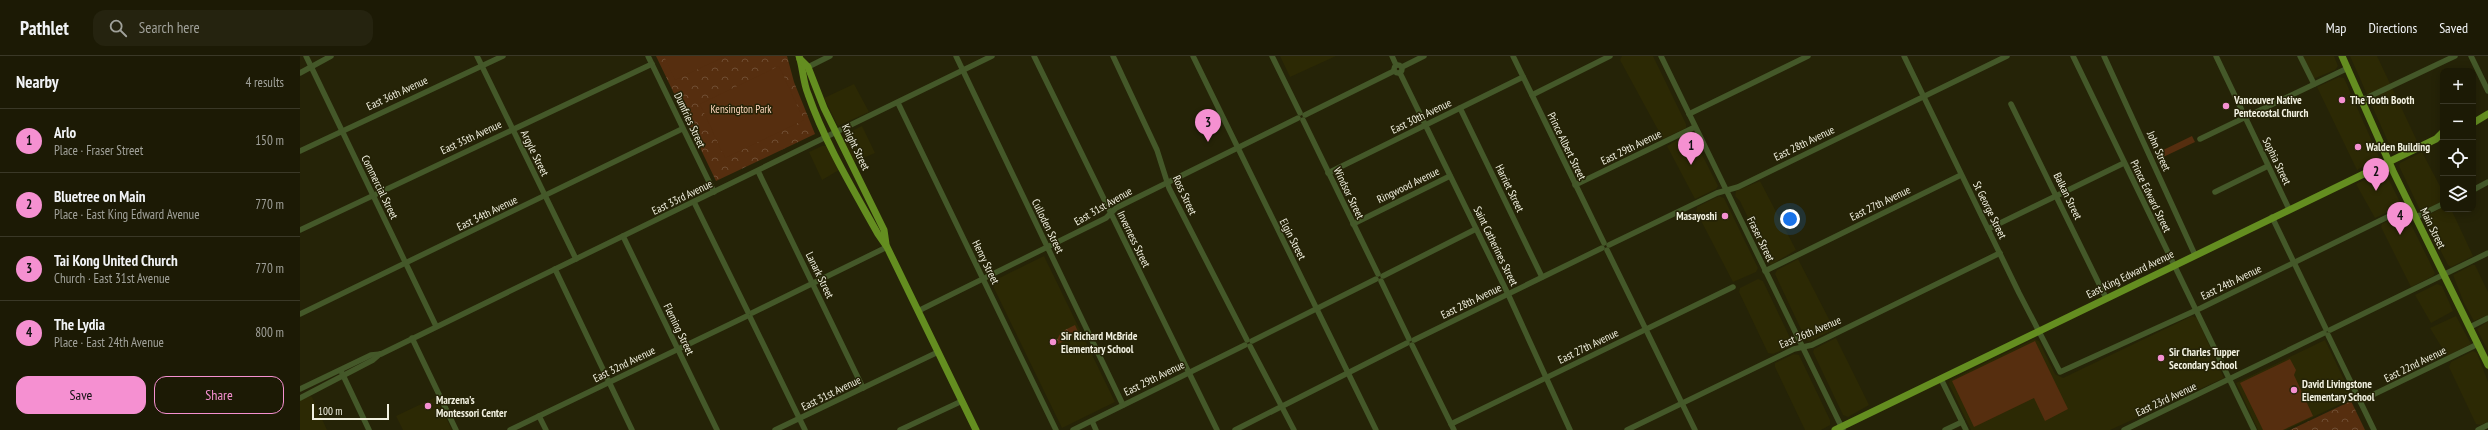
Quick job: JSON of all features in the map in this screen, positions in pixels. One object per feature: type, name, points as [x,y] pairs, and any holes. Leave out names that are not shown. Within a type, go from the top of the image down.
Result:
[{"type":"main road","name":"Main Street","points":[[2342,56],[2410,206],[2488,365]]},
{"type":"main road","name":"Knight Street","points":[[799,58],[808,66],[836,133],[884,230],[887,247]]},
{"type":"main road","name":"Knight Street","points":[[799,58],[800,69],[808,94],[827,137],[874,227],[887,247],[976,430]]},
{"type":"main road","points":[[2476,120],[2488,114]]},
{"type":"main road","name":"East King Edward Avenue","points":[[1840,429],[1941,378],[2289,209],[2389,161],[2440,139]]},
{"type":"street","name":"Commercial Street","points":[[306,56],[436,326]]},
{"type":"street","points":[[300,73],[331,56]]},
{"type":"street","name":"Argyle Street","points":[[477,56],[576,259]]},
{"type":"street","name":"East 36th Avenue","points":[[300,151],[342,130],[503,56]]},
{"type":"street","name":"Dumfries Street","points":[[648,56],[682,129],[714,192]]},
{"type":"street","points":[[808,66],[830,56]]},
{"type":"street","name":"Culloden Street","points":[[956,56],[1123,405]]},
{"type":"street","name":"East 33rd Avenue","points":[[300,398],[373,360],[380,354],[436,326],[758,171],[992,56]]},
{"type":"street","name":"Inverness Street","points":[[1034,56],[1217,430]]},
{"type":"street","name":"Ross Street","points":[[1113,56],[1157,150],[1167,183],[1294,430]]},
{"type":"street","name":"Elgin Street","points":[[1193,56],[1236,148],[1317,308],[1376,430]]},
{"type":"street","name":"Windsor Street","points":[[1272,56],[1453,427]]},
{"type":"street","name":"Saint Catherines Street","points":[[1392,56],[1508,294],[1570,430]]},
{"type":"street","name":"East 31st Avenue","points":[[918,311],[1106,218],[1116,208],[1424,56]]},
{"type":"street","name":"Prince Albert Street","points":[[1512,56],[1695,430]]},
{"type":"street","points":[[1532,95],[1610,56]]},
{"type":"street","name":"Fraser Street","points":[[1661,56],[1802,347],[1840,429]]},
{"type":"street","points":[[1689,114],[1808,56]]},
{"type":"street","name":"St George Street","points":[[1904,56],[2038,331],[2060,372]]},
{"type":"street","name":"East 28th Avenue","points":[[1235,430],[1605,246],[1692,204],[1726,190],[1738,187],[2007,56]]},
{"type":"street","name":"Prince Edward Street","points":[[2073,56],[2254,430]]},
{"type":"street","name":"John Street","points":[[2104,56],[2195,255]]},
{"type":"street","name":"Sophia Street","points":[[2216,56],[2289,209]]},
{"type":"street","points":[[2300,56],[2314,84]]},
{"type":"street","points":[[2362,100],[2455,56]]},
{"type":"street","points":[[2471,56],[2488,91]]},
{"type":"street","name":"East 35th Avenue","points":[[300,230],[652,64]]},
{"type":"street","points":[[2200,138],[2348,68]]},
{"type":"street","name":"East 30th Avenue","points":[[1328,173],[1523,77]]},
{"type":"street","name":"Henry Street","points":[[898,103],[1056,430]]},
{"type":"street","name":"Balkan Street","points":[[2011,104],[2106,298]]},
{"type":"street","name":"Harriet Street","points":[[1460,108],[1542,277]]},
{"type":"street","name":"East 29th Avenue","points":[[1575,185],[1695,127]]},
{"type":"street","name":"East 34th Avenue","points":[[300,314],[682,129]]},
{"type":"street","points":[[1988,229],[2124,163]]},
{"type":"street","points":[[2215,192],[2268,166]]},
{"type":"street","name":"Lanark Street","points":[[758,171],[863,388]]},
{"type":"street","name":"East 27th Avenue","points":[[1765,271],[1962,175]]},
{"type":"street","name":"Ringwood Avenue","points":[[1353,224],[1450,176]]},
{"type":"street","points":[[2476,188],[2488,182]]},
{"type":"street","points":[[694,202],[805,430]]},
{"type":"street","points":[[2416,217],[2440,205]]},
{"type":"street","name":"East 24th Avenue","points":[[2060,372],[2196,310],[2410,206]]},
{"type":"street","points":[[2272,218],[2374,430]]},
{"type":"street","name":"East 29th Avenue","points":[[1073,430],[1476,229]]},
{"type":"street","name":"Fleming Street","points":[[624,236],[717,430]]},
{"type":"street","name":"East 32nd Avenue","points":[[510,430],[887,247]]},
{"type":"street","name":"East 26th Avenue","points":[[1627,430],[1802,347],[1812,345],[2000,253]]},
{"type":"street","name":"East 23rd Avenue","points":[[2124,430],[2230,380],[2488,253]]},
{"type":"street","points":[[555,269],[632,430]]},
{"type":"street","name":"East 27th Avenue","points":[[1453,427],[1546,378],[1733,287]]},
{"type":"street","points":[[2470,327],[2488,318]]},
{"type":"street","points":[[412,338],[456,430]]},
{"type":"street","name":"East 22nd Avenue","points":[[2360,402],[2478,344]]},
{"type":"street","name":"East 31st Avenue","points":[[775,430],[938,352]]},
{"type":"street","name":"East 33rd Avenue","points":[[300,389],[371,355],[380,354]]},
{"type":"street","points":[[340,369],[369,430]]},
{"type":"street","points":[[1941,378],[1966,430]]},
{"type":"street","points":[[900,430],[962,401]]},
{"type":"street","points":[[539,416],[546,430]]},
{"type":"street","points":[[1092,420],[1096,430]]},
{"type":"street","points":[[1945,430],[1962,422]]},
{"type":"street","points":[[2478,430],[2488,425]]},
{"type":"shaded area","points":[[1280,56],[1336,56],[1290,77]]},
{"type":"shaded area","points":[[1622,56],[1653,56],[1686,124],[1686,128],[1663,139],[1620,60]]},
{"type":"shaded area","points":[[2302,56],[2334,56],[2338,66],[2335,70],[2313,79]]},
{"type":"shaded area","points":[[2350,56],[2377,56],[2417,141],[2396,152],[2392,151]]},
{"type":"shaded area","points":[[2339,77],[2344,78],[2379,157],[2357,170],[2317,87]]},
{"type":"shaded area","points":[[854,84],[869,112],[838,126],[824,98]]},
{"type":"shaded area","points":[[862,126],[875,153],[854,162],[843,138],[846,134]]},
{"type":"shaded area","points":[[1688,134],[1692,135],[1718,186],[1716,189],[1695,199],[1667,146]]},
{"type":"shaded area","points":[[822,146],[826,146],[839,170],[822,180],[809,152]]},
{"type":"shaded area","points":[[2422,152],[2440,186],[2440,202],[2423,211],[2420,210],[2399,166],[2400,163]]},
{"type":"shaded area","points":[[2381,172],[2386,174],[2401,204],[2399,207],[2375,218],[2356,184]]},
{"type":"shaded area","points":[[1760,181],[1796,250],[1771,265],[1767,262],[1740,201],[1735,196],[1736,191]]},
{"type":"shaded area","points":[[1719,196],[1724,198],[1758,268],[1756,272],[1733,282],[1696,211],[1697,207]]},
{"type":"shaded area","points":[[2440,209],[2440,212],[2452,212],[2473,256],[2451,267],[2448,265],[2424,218]]},
{"type":"shaded area","points":[[2402,214],[2407,216],[2435,273],[2433,276],[2411,287],[2381,227],[2382,224]]},
{"type":"shaded area","name":"Sir Richard McBride Elementary School","points":[[1044,256],[1115,402],[1062,428],[991,282]]},
{"type":"shaded area","points":[[1798,259],[1833,327],[1833,330],[1810,341],[1806,340],[1775,274],[1777,270]]},
{"type":"shaded area","points":[[2472,265],[2475,265],[2488,292],[2488,315],[2474,321],[2464,303],[2453,275]]},
{"type":"shaded area","points":[[1758,279],[1763,281],[1792,342],[1791,346],[1773,354],[1768,353],[1739,292],[1740,288]]},
{"type":"shaded area","points":[[2437,284],[2442,286],[2453,311],[2431,323],[2415,295]]},
{"type":"shaded area","name":"Sir Charles Tupper Secondary School","points":[[2192,316],[2197,318],[2224,378],[2110,430],[1971,430],[1949,384],[1950,380],[2034,339],[2039,341],[2055,374],[2063,378]]},
{"type":"shaded area","points":[[2456,316],[2471,344],[2447,356],[2430,328]]},
{"type":"shaded area","points":[[2488,321],[2488,351],[2477,329]]},
{"type":"shaded area","points":[[1836,338],[1869,405],[1848,417],[1843,415],[1813,352],[1814,349]]},
{"type":"shaded area","name":"David Livingstone Elementary School","points":[[2325,340],[2353,398],[2286,430],[2258,430],[2236,383]]},
{"type":"shaded area","points":[[2473,351],[2477,353],[2488,382],[2488,422],[2481,425],[2476,424],[2449,367],[2451,362]]},
{"type":"shaded area","points":[[1794,354],[1799,355],[1830,420],[1830,425],[1821,430],[1805,430],[1775,367],[1775,363]]},
{"type":"shaded area","points":[[310,396],[312,397],[327,430],[300,430],[300,400]]},
{"type":"shaded area","name":"Marzena's Montessori Center","points":[[436,397],[452,430],[403,430],[396,416]]},
{"type":"green space","name":"Kensington Park","points":[[656,56],[787,56],[794,82],[815,134],[716,181]]},
{"type":"green space","points":[[664,56],[726,56],[675,80]]},
{"type":"green space","points":[[779,66],[804,120],[725,158],[700,104]]},
{"type":"green space","points":[[2192,136],[2195,142],[2159,159],[2157,153]]},
{"type":"green space","points":[[1075,325],[1079,334],[1058,344],[1057,340],[1061,332]]},
{"type":"green space","points":[[2035,341],[2068,409],[2045,421],[2034,398],[1974,427],[1952,381]]},
{"type":"green space","points":[[2290,359],[2296,370],[2294,375],[2313,416],[2283,430],[2263,430],[2240,383]]},
{"type":"green space","points":[[2351,401],[2365,430],[2290,430]]},
{"type":"place","name":"The Tooth Booth","points":[[2342,100]]},
{"type":"place","name":"Vancouver Native Pentecostal Church","points":[[2226,106]]},
{"type":"place","name":"Tai Kong United Church","points":[[1208,142]]},
{"type":"place","name":"Walden Building","points":[[2358,147]]},
{"type":"place","name":"Arlo","points":[[1691,165]]},
{"type":"place","name":"Bluetree on Main","points":[[2376,191]]},
{"type":"place","name":"Masayoshi","points":[[1725,216]]},
{"type":"place","name":"The Lydia","points":[[2400,235]]},
{"type":"place","name":"Sir Richard McBride Elementary School","points":[[1053,342]]},
{"type":"place","name":"Sir Charles Tupper Secondary School","points":[[2161,358]]},
{"type":"place","name":"David Livingstone Elementary School","points":[[2294,390]]},
{"type":"place","name":"Marzena's Montessori Center","points":[[428,406]]}]
